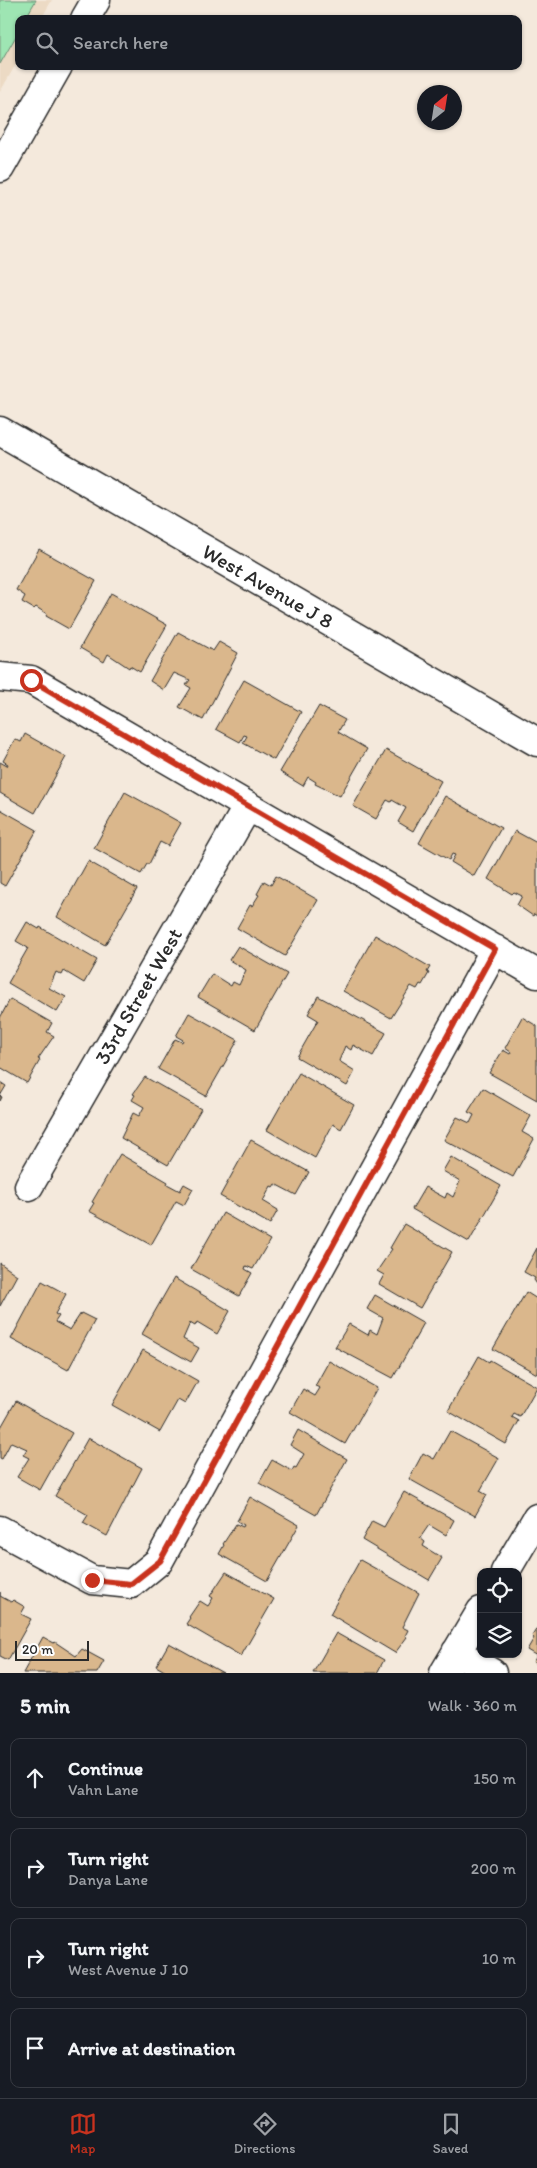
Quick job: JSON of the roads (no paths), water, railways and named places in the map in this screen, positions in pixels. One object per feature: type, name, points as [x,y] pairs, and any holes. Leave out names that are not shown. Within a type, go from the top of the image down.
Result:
[{"type":"street","points":[[87,15],[96,0]]},
{"type":"street","points":[[0,168],[56,70]]},
{"type":"street","name":"West Avenue J 8","points":[[0,431],[537,742]]},
{"type":"street","points":[[0,677],[31,680],[537,974]]},
{"type":"street","name":"33rd Street West","points":[[29,1186],[248,806]]},
{"type":"street","points":[[0,1530],[92,1580],[131,1584],[160,1561],[495,949]]},
{"type":"street","points":[[507,1568],[537,1518]]},
{"type":"street","points":[[480,1613],[450,1662],[492,1673]]}]
